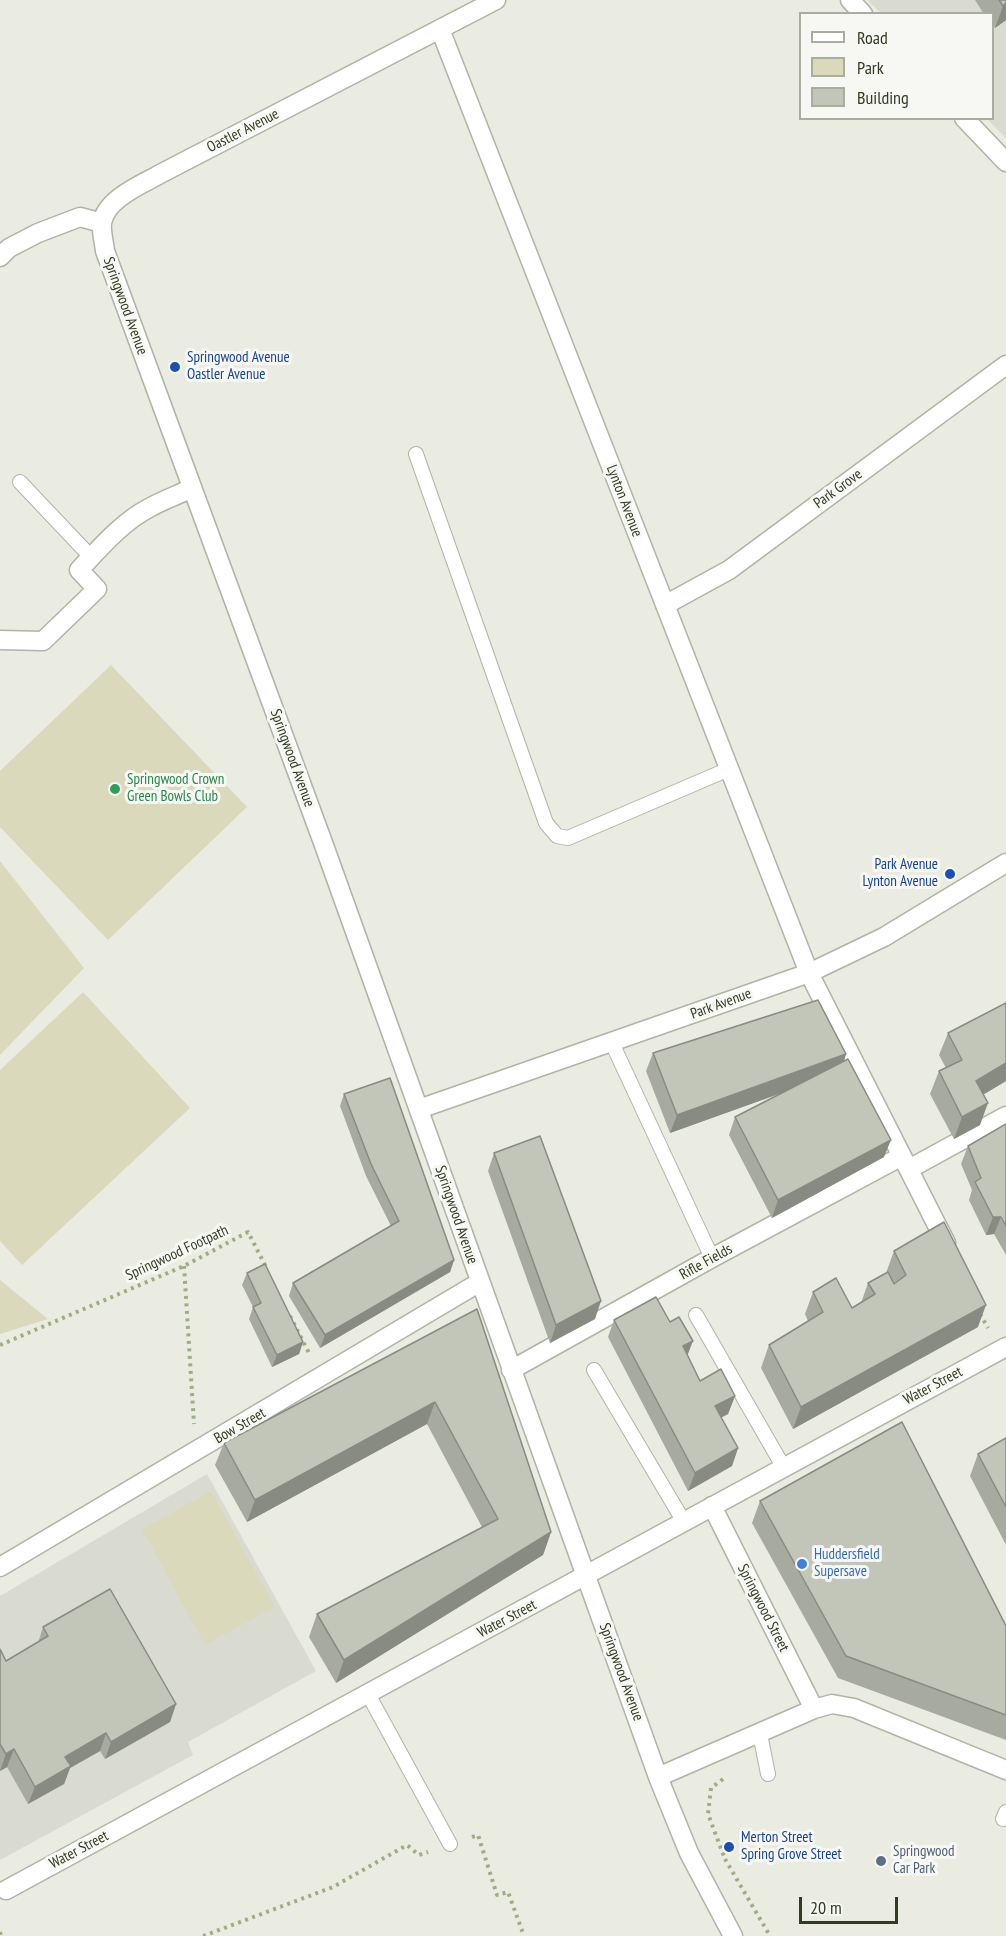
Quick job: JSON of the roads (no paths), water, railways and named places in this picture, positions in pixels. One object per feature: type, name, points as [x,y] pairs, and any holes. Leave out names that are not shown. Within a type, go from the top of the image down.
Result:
[{"type":"street","name":"Oastler Avenue","points":[[102,224],[106,211],[117,200],[162,172],[496,0]]},
{"type":"street","points":[[850,0],[861,12]]},
{"type":"street","name":"Lynton Avenue","points":[[440,28],[808,973]]},
{"type":"street","points":[[966,120],[1006,162]]},
{"type":"street","points":[[0,256],[9,248],[38,233],[80,217],[102,224]]},
{"type":"street","name":"Springwood Avenue","points":[[102,224],[105,251],[326,848],[658,1777],[689,1853],[734,1936]]},
{"type":"street","name":"Park Grove","points":[[665,604],[729,570],[1006,365]]},
{"type":"street","points":[[0,640],[44,641],[98,589],[79,570],[91,557],[124,525],[147,508],[192,488]]},
{"type":"street","name":"Park Avenue","points":[[419,1109],[808,973],[884,937],[1006,863]]},
{"type":"street","points":[[808,973],[946,1243]]},
{"type":"street","name":"Rifle Fields","points":[[511,1370],[712,1258],[905,1162],[1006,1116]]},
{"type":"street","name":"Bow Street","points":[[0,1567],[480,1282]]},
{"type":"street","name":"Water Street","points":[[6,1890],[894,1408],[1004,1353]]},
{"type":"street","points":[[894,1408],[904,1429]]},
{"type":"street","name":"Springwood Street","points":[[712,1506],[814,1709]]},
{"type":"street","points":[[658,1777],[814,1709],[832,1704],[854,1708],[1006,1770]]},
{"type":"lane","points":[[416,454],[546,823],[557,836],[568,838],[729,768]]},
{"type":"lane","points":[[20,482],[91,557]]},
{"type":"lane","points":[[612,1043],[712,1258]]},
{"type":"lane","points":[[696,1315],[784,1468]]},
{"type":"lane","points":[[594,1370],[684,1522]]},
{"type":"lane","points":[[368,1694],[450,1844]]},
{"type":"lane","points":[[760,1734],[767,1769]]},
{"type":"place","name":"Springwood Avenue Oastler Avenue","points":[[175,367]]},
{"type":"place","name":"Springwood Crown Green Bowls Club","points":[[115,789]]},
{"type":"place","name":"Park Avenue Lynton Avenue","points":[[950,874]]},
{"type":"place","name":"Huddersfield Supersave","points":[[802,1564]]},
{"type":"place","name":"Merton Street Spring Grove Street","points":[[729,1847]]},
{"type":"place","name":"Springwood Car Park","points":[[881,1861]]}]
